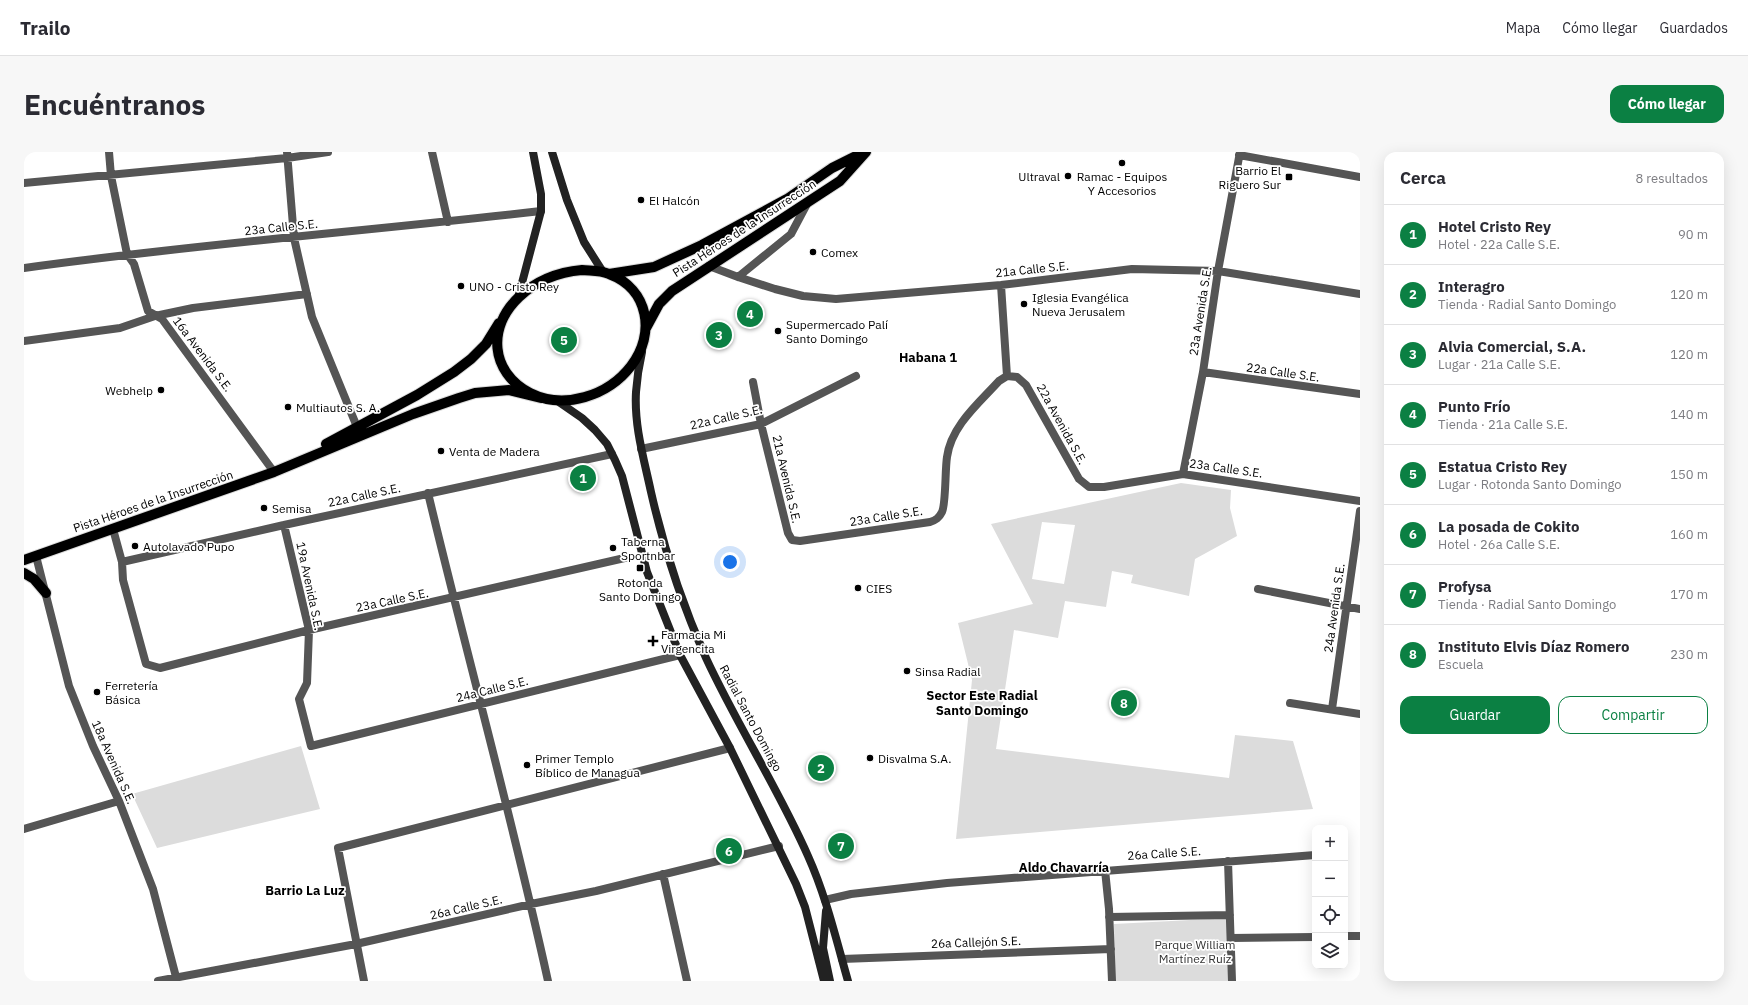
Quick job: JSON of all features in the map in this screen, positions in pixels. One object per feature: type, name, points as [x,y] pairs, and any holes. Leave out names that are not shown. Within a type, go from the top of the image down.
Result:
[{"type":"main road","points":[[518,298],[541,211],[541,194],[533,152]]},
{"type":"main road","points":[[552,152],[567,200],[584,242],[606,273]]},
{"type":"main road","name":"Pista Héroes de la Insurrección","points":[[606,273],[654,267],[702,245],[787,199],[832,168],[865,152]]},
{"type":"main road","name":"Pista Héroes de la Insurrección","points":[[644,332],[664,298],[685,280],[840,181],[865,152]]},
{"type":"main road","points":[[582,270],[606,273],[626,284],[636,294],[644,311],[643,343],[631,366],[609,386],[582,398],[565,401],[541,398],[513,381],[500,363],[497,351],[498,341],[507,312],[518,298],[539,282],[556,275],[582,270]]},
{"type":"main road","name":"Pista Héroes de la Insurrección","points":[[290,465],[417,395],[454,372],[486,344],[507,312]]},
{"type":"main road","name":"Radial Santo Domingo","points":[[643,343],[636,394],[637,419],[641,449],[664,547],[673,577],[703,650],[808,856],[826,903],[848,981]]},
{"type":"main road","name":"Pista Héroes de la Insurrección","points":[[24,560],[274,472],[413,414],[475,393],[509,390],[541,398]]},
{"type":"main road","points":[[556,400],[582,418],[595,430],[612,454],[622,476],[646,572],[680,655],[730,748],[779,846],[805,907],[824,981]]},
{"type":"main road","points":[[24,572],[34,579],[46,593]]},
{"type":"main road","points":[[826,903],[823,948],[830,981]]},
{"type":"street","name":"16a Avenida S.E.","points":[[109,152],[111,176],[127,254],[134,264],[148,311],[162,319],[274,472]]},
{"type":"street","points":[[24,183],[111,176],[287,155],[328,152]]},
{"type":"street","points":[[432,152],[448,222]]},
{"type":"street","points":[[1239,154],[1360,177]]},
{"type":"street","name":"23a Avenida S.E.","points":[[1183,474],[1203,372],[1218,271],[1239,154]]},
{"type":"street","points":[[287,155],[294,238],[306,294],[312,317],[357,427]]},
{"type":"street","points":[[738,277],[791,234],[808,202]]},
{"type":"street","name":"23a Calle S.E.","points":[[24,268],[127,254],[294,238],[541,211]]},
{"type":"street","name":"21a Calle S.E.","points":[[709,266],[738,277],[804,296],[836,299],[1001,285],[1132,269],[1218,271],[1360,294]]},
{"type":"street","points":[[1001,285],[1007,376]]},
{"type":"street","points":[[24,341],[120,328],[155,316],[193,308],[306,294]]},
{"type":"street","name":"22a Calle S.E.","points":[[1203,372],[1360,394]]},
{"type":"street","name":"22a Calle S.E.","points":[[641,449],[761,424],[856,376]]},
{"type":"street","name":"23a Calle S.E.","points":[[792,540],[800,541],[930,522],[937,519],[943,511],[947,456],[950,442],[956,431],[999,381],[1007,376]]},
{"type":"street","name":"22a Avenida S.E.","points":[[1007,376],[1017,378],[1026,385],[1079,478],[1089,487]]},
{"type":"street","name":"21a Avenida S.E.","points":[[753,382],[761,424],[788,533],[792,540]]},
{"type":"street","name":"22a Calle S.E.","points":[[122,562],[428,493],[612,454]]},
{"type":"street","name":"23a Calle S.E.","points":[[1089,487],[1104,487],[1183,474],[1360,501]]},
{"type":"street","points":[[428,493],[507,805],[548,981]]},
{"type":"street","name":"24a Avenida S.E.","points":[[1332,709],[1360,511]]},
{"type":"street","name":"19a Avenida S.E.","points":[[284,525],[309,630],[307,683],[298,699],[310,746]]},
{"type":"street","points":[[113,529],[122,562]]},
{"type":"street","name":"18a Avenida S.E.","points":[[36,556],[69,686],[93,746],[119,801],[153,890],[176,977]]},
{"type":"street","name":"23a Calle S.E.","points":[[122,562],[124,580],[146,664],[160,668],[309,630],[630,557]]},
{"type":"street","points":[[1258,589],[1360,609]]},
{"type":"street","name":"24a Calle S.E.","points":[[310,746],[680,655]]},
{"type":"street","points":[[1290,703],[1360,714]]},
{"type":"street","points":[[364,981],[338,848],[730,748]]},
{"type":"street","points":[[24,829],[119,801]]},
{"type":"street","name":"26a Calle S.E.","points":[[158,981],[356,944],[531,904],[596,891],[779,846]]},
{"type":"street","name":"26a Calle S.E.","points":[[826,903],[851,894],[947,883],[1228,860],[1312,855]]},
{"type":"street","points":[[1228,860],[1232,981]]},
{"type":"street","points":[[1105,870],[1112,981]]},
{"type":"street","points":[[663,874],[687,981]]},
{"type":"street","points":[[1109,917],[1230,914]]},
{"type":"street","points":[[1348,936],[1360,936]]},
{"type":"street","points":[[1230,938],[1312,937]]},
{"type":"street","name":"26a Callejón S.E.","points":[[842,958],[1111,949]]},
{"type":"green space","points":[[1181,483],[1231,490],[1230,508],[1237,536],[1195,559],[1189,596],[1131,583],[1133,575],[1112,571],[1106,607],[1065,601],[1058,638],[1014,630],[996,749],[1229,778],[1235,735],[1293,741],[1313,809],[956,839],[972,680],[958,623],[1033,604],[991,524]],"holes":[[[1042,522],[1075,525],[1064,584],[1032,579]]]},
{"type":"green space","points":[[301,746],[320,809],[157,848],[132,794]]},
{"type":"green space","name":"Parque William Martínez Ruíz","points":[[1229,918],[1230,981],[1115,981],[1114,924]]},
{"type":"place","name":"Ramac - Equipos Y Accesorios","points":[[1122,163]]},
{"type":"place","name":"Ultraval","points":[[1068,176]]},
{"type":"place","name":"Barrio El Riguero Sur","points":[[1289,177]]},
{"type":"place","name":"El Halcón","points":[[641,200]]},
{"type":"place","name":"Comex","points":[[813,252]]},
{"type":"place","name":"UNO - Cristo Rey","points":[[461,286]]},
{"type":"place","name":"Iglesia Evangélica Nueva Jerusalem","points":[[1024,304]]},
{"type":"place","name":"Punto Frío","points":[[750,314]]},
{"type":"place","name":"Supermercado Palí Santo Domingo","points":[[778,331]]},
{"type":"place","name":"Alvia Comercial, S.A.","points":[[719,335]]},
{"type":"place","name":"Estatua Cristo Rey","points":[[564,340]]},
{"type":"place","name":"Webhelp","points":[[161,390]]},
{"type":"place","name":"Multiautos S. A.","points":[[288,407]]},
{"type":"place","name":"Venta de Madera","points":[[441,451]]},
{"type":"place","name":"Hotel Cristo Rey","points":[[583,478]]},
{"type":"place","name":"Semisa","points":[[264,508]]},
{"type":"place","name":"Autolavado Pupo","points":[[135,546]]},
{"type":"place","name":"Taberna Sportnbar","points":[[613,548]]},
{"type":"place","name":"Rotonda Santo Domingo","points":[[640,568]]},
{"type":"place","name":"CIES","points":[[858,588]]},
{"type":"place","name":"Farmacia Mi Virgencita","points":[[653,641]]},
{"type":"place","name":"Sinsa Radial","points":[[907,671]]},
{"type":"place","name":"Ferretería Básica","points":[[97,692]]},
{"type":"place","name":"Instituto Elvis Díaz Romero","points":[[1124,703]]},
{"type":"place","name":"Disvalma S.A.","points":[[870,758]]},
{"type":"place","name":"Primer Templo Bíblico de Managua","points":[[527,765]]},
{"type":"place","name":"Interagro","points":[[821,768]]},
{"type":"place","name":"Profysa","points":[[841,846]]},
{"type":"place","name":"La posada de Cokito","points":[[729,851]]},
{"type":"district","name":"Habana 1","points":[[928,357]]},
{"type":"district","name":"Sector Este Radial Santo Domingo","points":[[982,702]]},
{"type":"district","name":"Aldo Chavarría","points":[[1064,867]]},
{"type":"district","name":"Barrio La Luz","points":[[305,890]]}]
